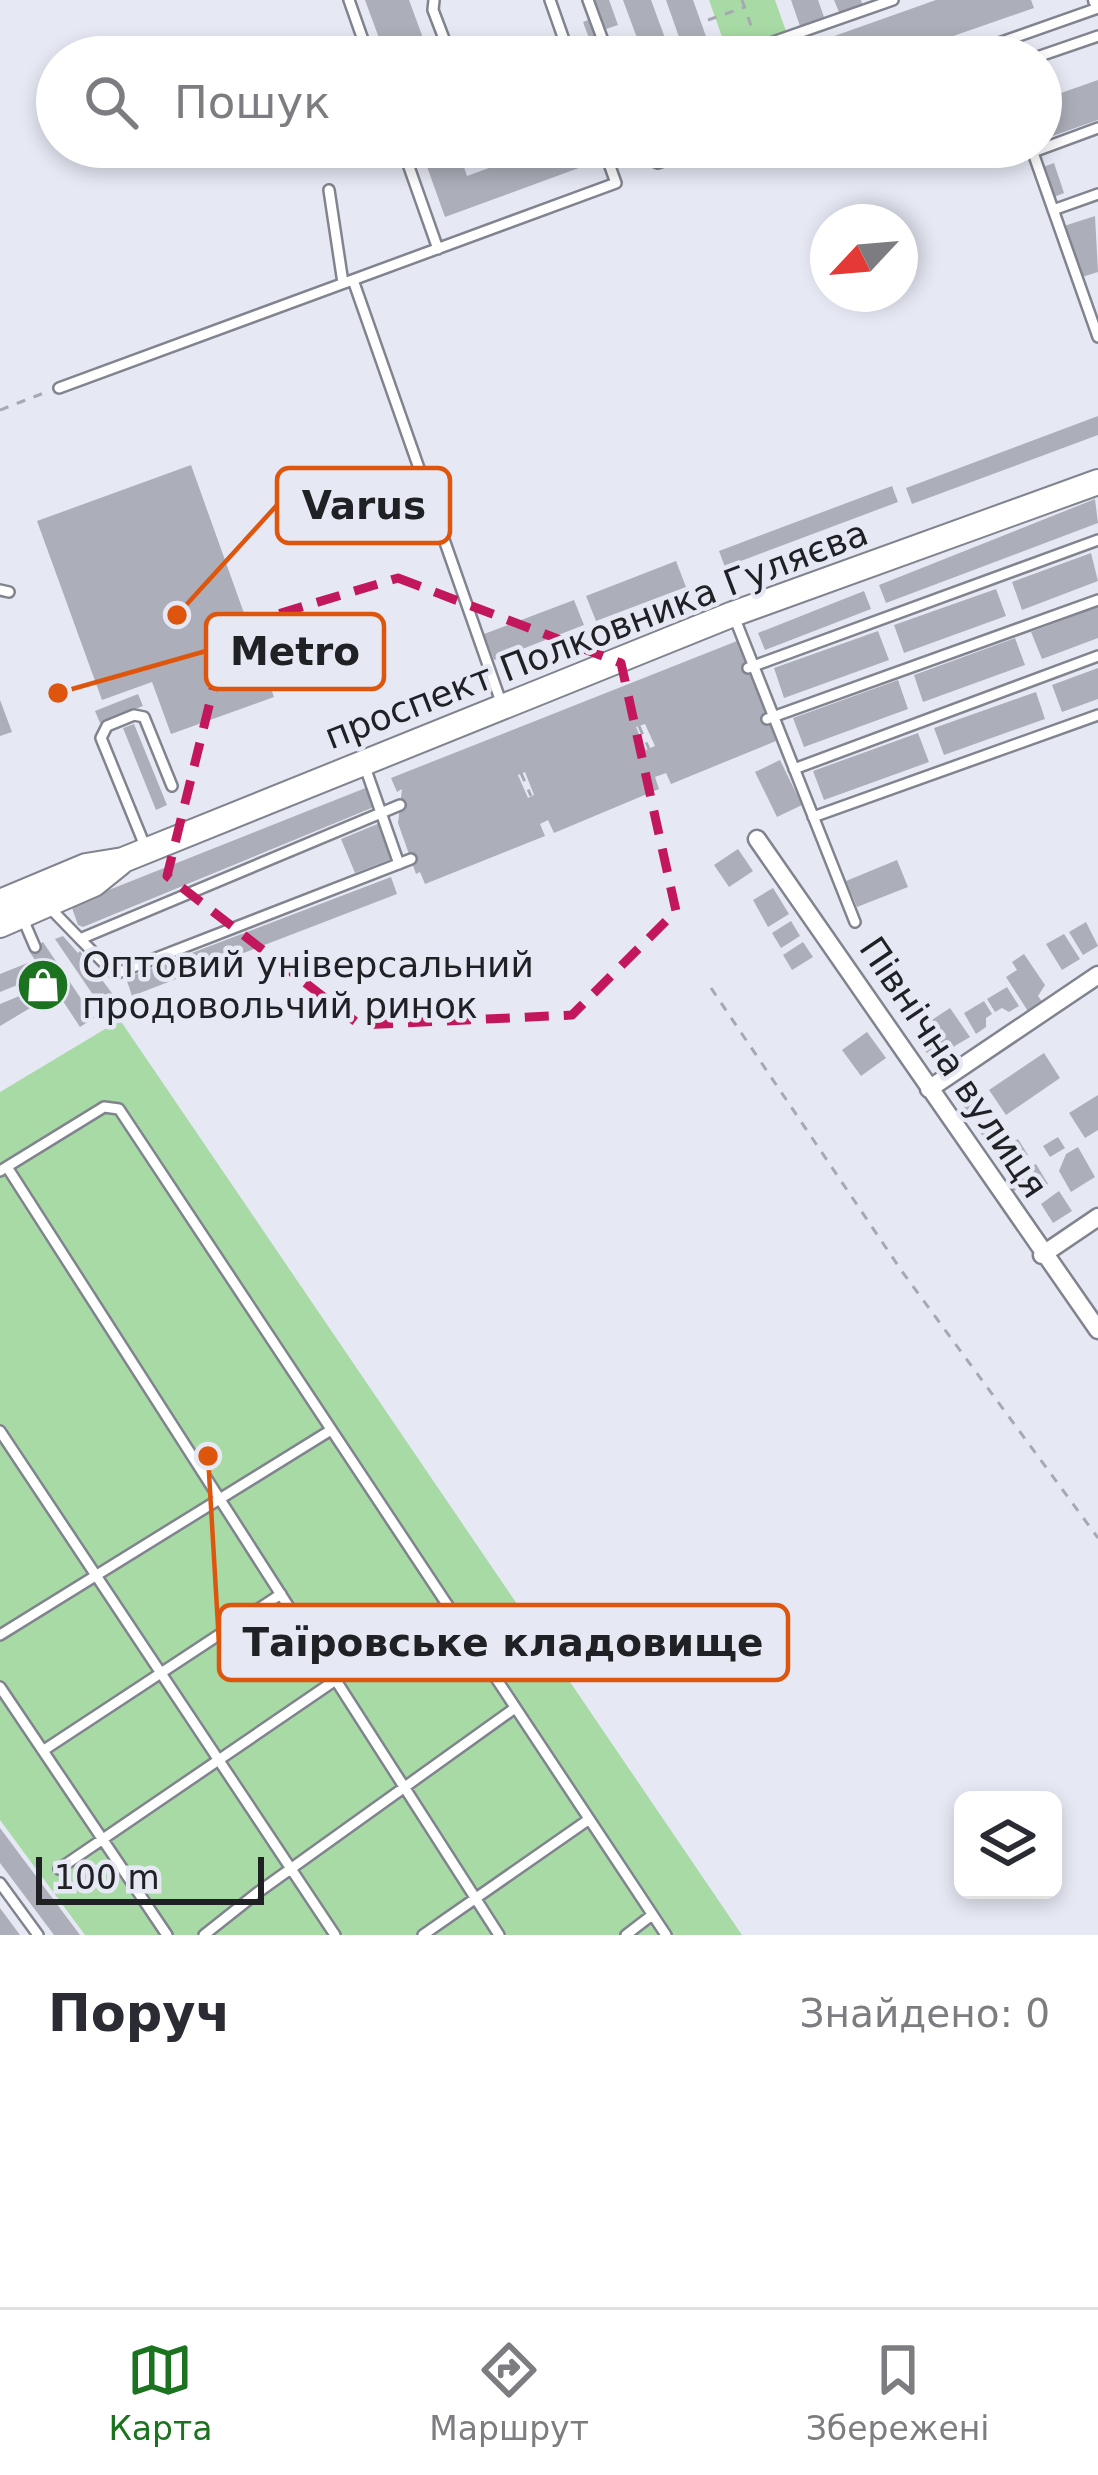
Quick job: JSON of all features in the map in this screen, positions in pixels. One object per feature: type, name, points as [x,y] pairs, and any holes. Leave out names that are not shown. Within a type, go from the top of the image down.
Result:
[{"type":"main road","name":"проспект Полковника Гуляєва","points":[[7,914],[86,866],[135,856],[733,614],[1098,482]]},
{"type":"main road","name":"проспект Полковника Гуляєва","points":[[7,914],[46,905],[94,884],[135,856]]},
{"type":"street","name":"Північна вулиця","points":[[758,839],[1098,1330]]},
{"type":"street","points":[[929,1089],[1098,975]]},
{"type":"street","points":[[1042,1255],[1098,1217]]},
{"type":"lane","points":[[349,0],[362,36]]},
{"type":"lane","points":[[434,0],[443,36]]},
{"type":"lane","points":[[550,0],[563,36]]},
{"type":"lane","points":[[588,0],[601,36]]},
{"type":"lane","points":[[790,36],[893,0]]},
{"type":"lane","points":[[1013,36],[1098,3]]},
{"type":"lane","points":[[1062,48],[1098,36]]},
{"type":"lane","points":[[1062,139],[1098,128]]},
{"type":"lane","points":[[409,168],[438,249]]},
{"type":"lane","points":[[58,388],[616,183],[611,168]]},
{"type":"lane","points":[[1039,168],[1097,330]]},
{"type":"lane","points":[[329,190],[348,282],[503,707]]},
{"type":"lane","points":[[1053,210],[1098,194]]},
{"type":"lane","points":[[1084,297],[1098,292]]},
{"type":"lane","points":[[751,667],[1098,540]]},
{"type":"lane","points":[[770,718],[1098,600]]},
{"type":"lane","points":[[733,614],[770,718],[855,922]]},
{"type":"lane","points":[[794,769],[1098,656]]},
{"type":"lane","points":[[135,856],[101,738],[107,726],[134,715],[144,717],[172,786]]},
{"type":"lane","points":[[813,817],[1098,715]]},
{"type":"lane","points":[[46,905],[115,974],[405,862],[364,764]]},
{"type":"lane","points":[[80,939],[400,805]]},
{"type":"lane","points":[[7,914],[35,947]]},
{"type":"lane","points":[[499,1935],[3,1169],[104,1107],[119,1109],[666,1935]]},
{"type":"lane","points":[[0,1430],[335,1935]]},
{"type":"lane","points":[[0,1636],[332,1430]]},
{"type":"lane","points":[[44,1750],[281,1594]]},
{"type":"lane","points":[[58,1869],[447,1604]]},
{"type":"lane","points":[[0,1687],[167,1935]]},
{"type":"lane","points":[[204,1935],[515,1708]]},
{"type":"lane","points":[[423,1935],[589,1820]]},
{"type":"lane","points":[[0,1883],[38,1935]]},
{"type":"lane","points":[[626,1935],[652,1915]]},
{"type":"path","points":[[742,0],[755,36]]},
{"type":"path","points":[[708,20],[745,7]]},
{"type":"path","points":[[0,410],[58,388]]},
{"type":"path","points":[[639,726],[649,748]]},
{"type":"path","points":[[521,773],[531,796]]},
{"type":"path","points":[[711,988],[902,1270],[1098,1538]]},
{"type":"highlighted area","points":[[398,578],[621,663],[676,911],[572,1015],[360,1025],[167,876],[228,629]]},
{"type":"green space","points":[[709,0],[775,0],[786,31],[771,36],[722,36]]},
{"type":"green space","points":[[120,1020],[742,1935],[85,1935],[0,1820],[0,1092]]},
{"type":"building","points":[[365,0],[409,0],[422,36],[378,36]]},
{"type":"building","points":[[595,0],[609,0],[618,25],[606,29]]},
{"type":"building","points":[[623,0],[651,0],[664,36],[636,36]]},
{"type":"building","points":[[666,0],[693,0],[706,36],[679,36]]},
{"type":"building","points":[[791,0],[818,0],[824,17],[800,26]]},
{"type":"building","points":[[834,0],[861,0],[862,4],[839,12]]},
{"type":"building","points":[[936,0],[1031,0],[1034,8],[953,36],[834,36]]},
{"type":"building","points":[[1098,80],[1098,120],[1062,133],[1062,93]]},
{"type":"building","points":[[428,168],[464,168],[467,176],[489,168],[579,168],[445,217]]},
{"type":"building","points":[[1043,168],[1056,168],[1064,193],[1054,197]]},
{"type":"building","points":[[1095,216],[1098,272],[1082,277],[1064,226]]},
{"type":"building","points":[[1098,416],[1098,435],[912,504],[906,488]]},
{"type":"building","points":[[191,465],[274,697],[171,734],[152,682],[102,700],[37,521]]},
{"type":"building","points":[[892,486],[898,502],[725,567],[719,551]]},
{"type":"building","points":[[1095,499],[1098,523],[886,603],[879,585]]},
{"type":"building","points":[[1091,553],[1098,581],[1022,610],[1012,582]]},
{"type":"building","points":[[676,561],[686,587],[596,621],[586,596]]},
{"type":"building","points":[[996,589],[1006,616],[904,653],[894,625]]},
{"type":"building","points":[[864,591],[871,609],[765,650],[758,633]]},
{"type":"building","points":[[574,600],[584,625],[494,660],[484,634]]},
{"type":"building","points":[[1098,607],[1098,638],[1042,659],[1031,632]]},
{"type":"building","points":[[878,631],[889,660],[784,698],[774,668]]},
{"type":"building","points":[[1015,638],[1025,665],[923,702],[914,675]]},
{"type":"building","points":[[737,641],[776,741],[671,784],[666,773],[655,777],[659,789],[554,833],[548,820],[540,824],[545,836],[425,884],[420,872],[416,874],[398,823],[402,789],[397,792],[391,778]],"holes":[[[645,724],[655,746],[646,750],[636,727]],[[525,772],[534,795],[528,798],[518,775]]]},
{"type":"building","points":[[1098,668],[1098,699],[1062,712],[1052,685]]},
{"type":"building","points":[[898,680],[908,709],[804,747],[793,718]]},
{"type":"building","points":[[1036,692],[1045,719],[944,755],[934,728]]},
{"type":"building","points":[[138,694],[143,706],[100,723],[95,711]]},
{"type":"building","points":[[0,700],[12,732],[0,736]]},
{"type":"building","points":[[134,724],[167,805],[156,810],[123,728]]},
{"type":"building","points":[[918,733],[929,762],[824,800],[813,771]]},
{"type":"building","points":[[780,760],[802,805],[777,817],[755,772]]},
{"type":"building","points":[[368,787],[374,807],[83,927],[78,925],[71,905]]},
{"type":"building","points":[[380,823],[394,858],[355,873],[341,839]]},
{"type":"building","points":[[738,849],[753,871],[729,887],[714,865]]},
{"type":"building","points":[[897,860],[908,887],[857,907],[846,881]]},
{"type":"building","points":[[391,877],[397,894],[132,996],[126,978]]},
{"type":"building","points":[[773,888],[789,914],[768,927],[753,900]]},
{"type":"building","points":[[791,921],[800,936],[781,948],[772,933]]},
{"type":"building","points":[[1086,922],[1098,946],[1083,955],[1069,932]]},
{"type":"building","points":[[1064,934],[1080,959],[1062,970],[1046,944]]},
{"type":"building","points":[[63,936],[118,1001],[104,1011],[55,939]]},
{"type":"building","points":[[43,942],[94,1018],[80,1027],[57,992],[0,1026],[0,1004],[51,983],[45,974],[0,992],[0,974],[35,960],[29,951]]},
{"type":"building","points":[[803,942],[813,957],[792,970],[783,955]]},
{"type":"building","points":[[1024,954],[1045,985],[1038,996],[1046,1007],[1031,1016],[1006,977],[1017,970],[1012,962]]},
{"type":"building","points":[[1007,987],[1019,1006],[995,1012],[987,999]]},
{"type":"building","points":[[984,1001],[992,1014],[976,1034],[964,1013]]},
{"type":"building","points":[[950,1008],[970,1037],[931,1060],[920,1043],[928,1037],[921,1027]]},
{"type":"building","points":[[867,1032],[886,1058],[861,1076],[842,1050]]},
{"type":"building","points":[[1044,1053],[1060,1078],[1006,1115],[989,1090]]},
{"type":"building","points":[[968,1085],[981,1103],[967,1112],[954,1094]]},
{"type":"building","points":[[1098,1095],[1098,1130],[1085,1138],[1069,1113]]},
{"type":"building","points":[[994,1120],[1006,1140],[991,1150],[979,1130]]},
{"type":"building","points":[[1058,1137],[1065,1148],[1050,1157],[1043,1146]]},
{"type":"building","points":[[1018,1139],[1028,1155],[1009,1167],[999,1151]]},
{"type":"building","points":[[1078,1147],[1095,1177],[1071,1192],[1059,1171],[1066,1154]]},
{"type":"building","points":[[1036,1164],[1048,1184],[1030,1195],[1023,1185],[1010,1194],[1004,1184]]},
{"type":"building","points":[[1059,1191],[1072,1211],[1053,1223],[1041,1204]]},
{"type":"building","points":[[0,1828],[80,1935],[54,1935],[0,1863]]},
{"type":"building","points":[[0,1908],[20,1935],[0,1935]]},
{"type":"place","name":"Varus","points":[[177,615]]},
{"type":"place","name":"Metro","points":[[58,693]]},
{"type":"place","name":"Оптовий універсальний продовольчий ринок","points":[[43,985]]},
{"type":"place","name":"Таїровське кладовище","points":[[208,1456]]}]
